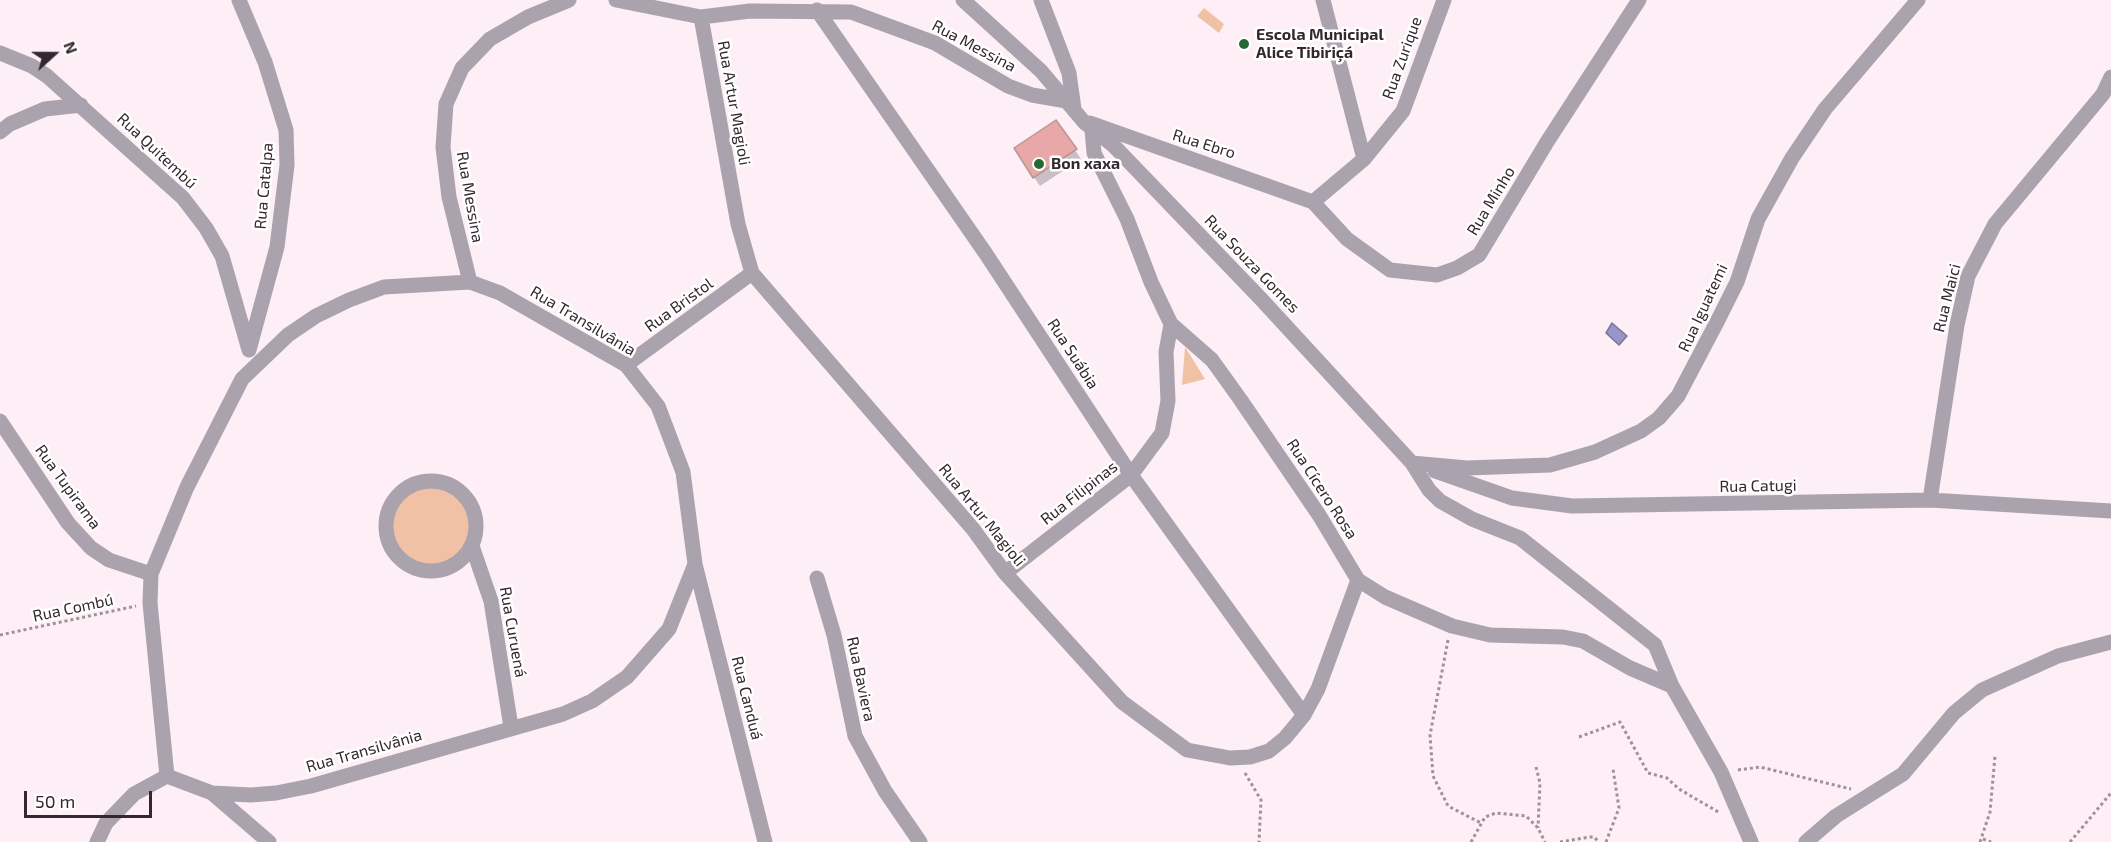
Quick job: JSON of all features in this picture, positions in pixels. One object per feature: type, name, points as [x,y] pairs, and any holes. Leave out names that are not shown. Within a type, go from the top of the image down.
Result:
[{"type":"street","name":"Rua Catalpa","points":[[239,0],[265,63],[286,130],[287,165],[277,247],[242,379]]},
{"type":"street","name":"Rua Messina","points":[[470,282],[449,197],[443,147],[446,104],[462,68],[490,39],[528,17],[569,0]]},
{"type":"street","name":"Rua Messina","points":[[616,0],[701,18],[750,11],[851,12],[935,43],[1008,86],[1079,115]]},
{"type":"street","name":"Rua Souza Gomes","points":[[963,0],[1041,71],[1079,115],[1113,145],[1412,463],[1429,490],[1440,501],[1472,519],[1520,538],[1655,645],[1672,686],[1721,772],[1751,842]]},
{"type":"street","points":[[1041,0],[1069,73],[1079,115]]},
{"type":"street","points":[[1323,0],[1364,159]]},
{"type":"street","name":"Rua Zurique","points":[[1313,202],[1364,159],[1402,111],[1444,0]]},
{"type":"street","name":"Rua Minho","points":[[1313,202],[1347,239],[1390,270],[1437,275],[1457,268],[1479,255],[1546,142],[1639,0]]},
{"type":"street","name":"Rua Iguatemi","points":[[1412,463],[1467,468],[1550,465],[1595,452],[1641,431],[1659,418],[1678,396],[1704,348],[1737,282],[1758,219],[1792,158],[1825,109],[1918,0]]},
{"type":"street","name":"Rua Suábia","points":[[817,10],[986,254],[1131,475],[1304,715]]},
{"type":"street","name":"Rua Artur Magioli","points":[[701,18],[738,224],[752,273],[973,529],[1005,573],[1122,702],[1187,750],[1237,758],[1250,757],[1269,751],[1285,738],[1304,715],[1318,689],[1358,580]]},
{"type":"street","name":"Rua Quitembú","points":[[0,53],[32,66],[81,105],[183,198],[207,228],[222,256],[249,350]]},
{"type":"street","name":"Rua Maici","points":[[1930,500],[1957,325],[1968,276],[1995,224],[2103,94],[2111,77]]},
{"type":"street","points":[[0,132],[10,124],[45,110],[81,105]]},
{"type":"street","name":"Rua Ebro","points":[[1079,115],[1313,202]]},
{"type":"street","name":"Rua Cícero Rosa","points":[[1079,115],[1094,153],[1127,219],[1151,282],[1171,324],[1212,360],[1319,515],[1358,580],[1385,597],[1452,626],[1490,635],[1563,637],[1583,641],[1630,668],[1672,686]]},
{"type":"street","name":"Rua Bristol","points":[[626,365],[752,273]]},
{"type":"street","name":"Rua Transilvânia","points":[[470,282],[500,293],[626,365],[658,406],[676,448],[688,496],[694,564],[669,629],[627,677],[592,701],[562,714],[311,786],[251,795],[212,793],[167,776],[150,603],[151,574],[187,487],[242,379],[288,335],[316,316],[349,300],[384,288],[470,282]]},
{"type":"street","name":"Rua Filipinas","points":[[1005,573],[1131,475],[1162,433],[1168,401],[1166,352],[1171,324]]},
{"type":"street","name":"Rua Tupirama","points":[[0,421],[68,523],[91,548],[109,560],[151,574]]},
{"type":"street","name":"Rua Catugi","points":[[1412,463],[1512,498],[1572,506],[1930,500],[2111,511]]},
{"type":"street","points":[[421,483],[444,483],[458,490],[469,501],[475,516],[476,531],[472,546],[463,559],[450,568],[434,572],[419,570],[405,563],[394,551],[388,537],[387,521],[391,506],[400,493],[421,483]]},
{"type":"street","name":"Rua Curuená","points":[[472,546],[491,601],[511,727]]},
{"type":"street","name":"Rua Canduá","points":[[694,564],[765,842]]},
{"type":"street","name":"Rua Baviera","points":[[817,578],[834,635],[855,736],[885,791],[920,842]]},
{"type":"street","points":[[1806,842],[1836,816],[1903,774],[1954,713],[1982,690],[2058,656],[2111,642]]},
{"type":"street","points":[[97,842],[106,824],[134,794],[167,776]]},
{"type":"street","points":[[212,793],[269,842]]},
{"type":"path","name":"Rua Combú","points":[[0,635],[150,603]]},
{"type":"path","points":[[1452,626],[1434,711],[1430,759],[1433,776],[1448,806],[1481,823]]},
{"type":"path","points":[[1579,737],[1620,723],[1648,772],[1667,778],[1679,789],[1738,824],[1743,821]]},
{"type":"path","points":[[1991,842],[1982,841],[1990,812],[1995,756]]},
{"type":"path","points":[[1237,758],[1261,800],[1258,842]]},
{"type":"path","points":[[1536,767],[1540,783],[1538,828]]},
{"type":"path","points":[[1721,772],[1760,767],[1838,784]]},
{"type":"path","points":[[1606,842],[1619,808],[1613,769]]},
{"type":"path","points":[[2070,842],[2111,793]]},
{"type":"path","points":[[1471,842],[1481,823],[1491,814],[1526,816],[1538,828],[1545,842]]},
{"type":"path","points":[[1560,842],[1594,837],[1599,842]]},
{"type":"shaded area","points":[[1204,8],[1224,24],[1219,33],[1197,16]]},
{"type":"shaded area","points":[[1185,347],[1205,379],[1182,385]]},
{"type":"shaded area","points":[[431,485],[446,488],[459,497],[468,510],[471,525],[468,540],[459,553],[446,562],[431,565],[416,562],[403,553],[394,540],[391,525],[394,510],[403,497],[416,488]]},
{"type":"water","points":[[1612,323],[1627,336],[1619,345],[1606,333]]},
{"type":"building","name":"Bon xaxa","points":[[1056,120],[1077,149],[1033,178],[1014,148]]},
{"type":"place","name":"Escola Municipal Alice Tibiriçá","points":[[1244,44]]},
{"type":"place","name":"Bon xaxa","points":[[1039,164]]}]
